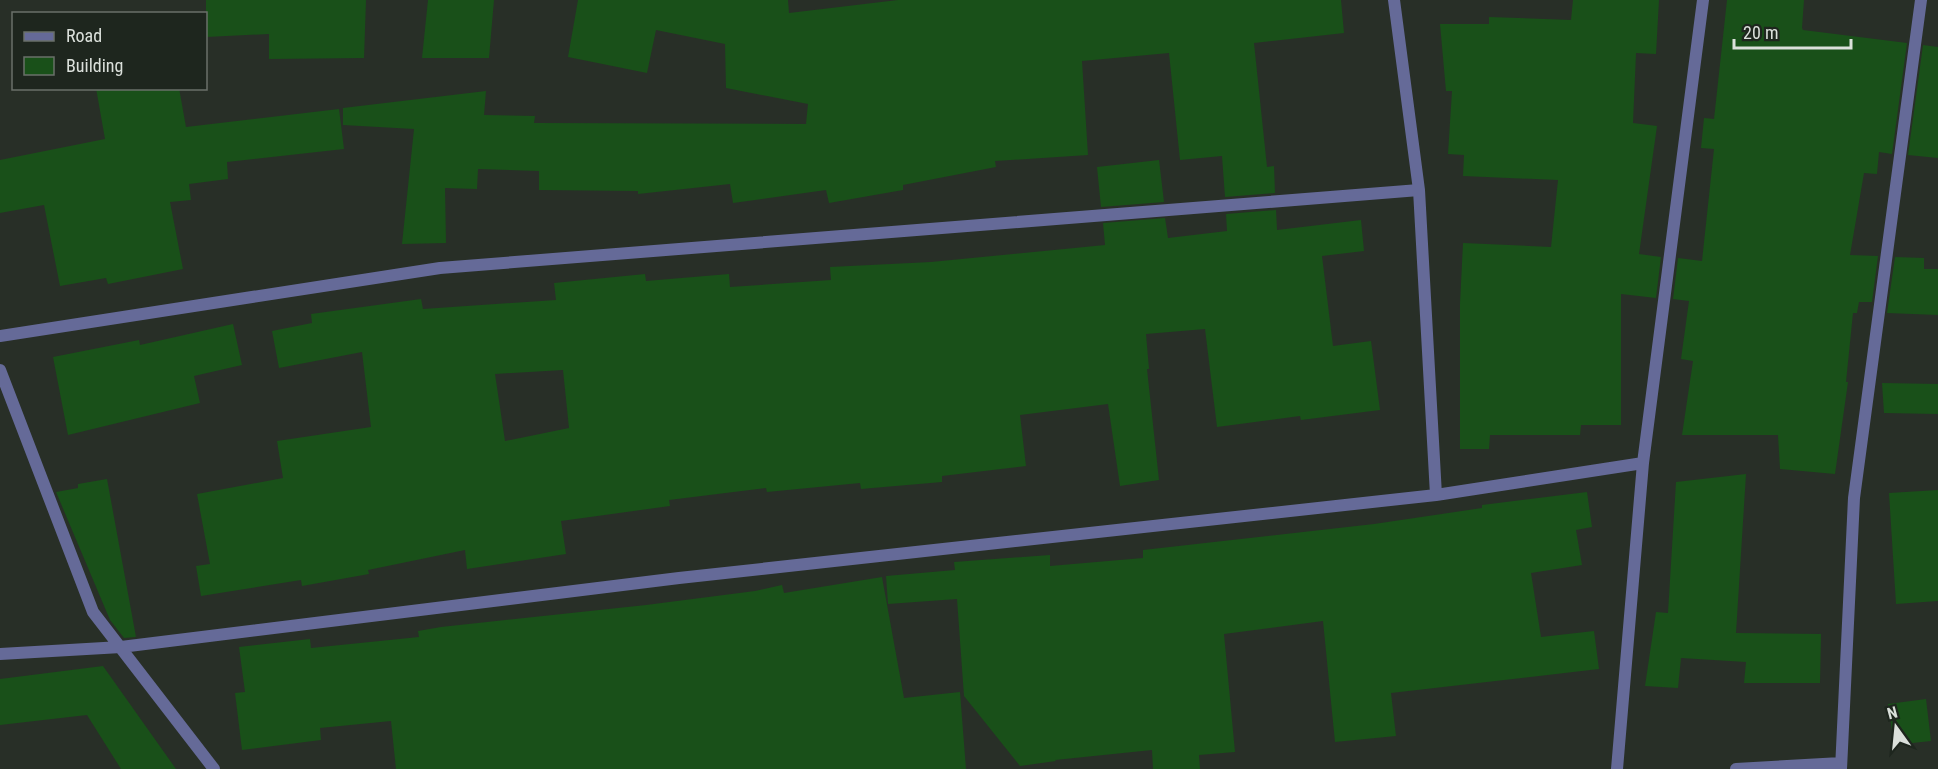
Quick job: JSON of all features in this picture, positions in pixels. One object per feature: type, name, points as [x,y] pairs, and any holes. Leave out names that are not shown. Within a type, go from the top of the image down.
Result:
[{"type":"street","points":[[1394,0],[1419,190],[1436,495]]},
{"type":"street","points":[[1617,769],[1643,463],[1703,0]]},
{"type":"street","points":[[1736,769],[1841,766],[1854,498],[1920,0]]},
{"type":"street","points":[[0,336],[440,268],[1419,190]]},
{"type":"street","points":[[0,370],[93,612],[214,769]]},
{"type":"street","points":[[0,654],[121,647],[679,578],[1436,495],[1643,463]]},
{"type":"building","points":[[206,0],[366,0],[364,58],[269,59],[269,34],[207,37]]},
{"type":"building","points":[[428,0],[494,0],[489,58],[422,58]]},
{"type":"building","points":[[578,0],[788,0],[789,13],[898,0],[1341,0],[1344,33],[1254,43],[1267,167],[1274,166],[1275,193],[1225,197],[1222,156],[1180,160],[1169,53],[1082,61],[1088,155],[995,161],[996,167],[903,185],[903,190],[829,203],[826,190],[733,203],[730,184],[638,194],[638,191],[539,190],[539,171],[478,169],[477,189],[445,188],[446,243],[402,244],[414,129],[343,125],[343,108],[486,91],[484,115],[535,116],[534,123],[806,124],[808,104],[726,88],[725,44],[656,30],[647,73],[568,57]]},
{"type":"building","points":[[1573,0],[1659,0],[1656,54],[1636,53],[1633,123],[1657,126],[1639,254],[1661,257],[1656,298],[1621,294],[1621,425],[1581,425],[1580,435],[1490,435],[1489,449],[1460,449],[1460,304],[1463,243],[1551,247],[1558,180],[1463,176],[1464,155],[1448,154],[1452,91],[1446,91],[1440,24],[1489,24],[1489,17],[1571,20]]},
{"type":"building","points":[[1727,0],[1804,0],[1803,30],[1907,43],[1892,154],[1879,152],[1877,174],[1864,173],[1850,255],[1878,256],[1872,302],[1859,302],[1857,313],[1853,313],[1846,382],[1848,382],[1835,474],[1780,469],[1778,435],[1682,435],[1693,361],[1681,359],[1689,301],[1673,299],[1678,258],[1702,261],[1714,149],[1701,148],[1704,118],[1714,119]]},
{"type":"building","points":[[1923,45],[1938,47],[1938,158],[1908,155]]},
{"type":"building","points":[[96,90],[179,90],[186,127],[339,109],[344,149],[227,162],[228,179],[189,184],[191,200],[170,202],[183,269],[108,284],[106,278],[60,286],[44,205],[0,213],[0,160],[105,139]]},
{"type":"building","points":[[1159,160],[1164,202],[1101,207],[1097,167]]},
{"type":"building","points":[[1276,210],[1277,230],[1361,220],[1364,251],[1322,256],[1333,346],[1371,341],[1380,410],[1301,420],[1300,416],[1217,427],[1205,329],[1146,334],[1149,369],[1147,369],[1159,480],[1120,486],[1108,404],[1020,415],[1026,466],[942,476],[942,482],[861,489],[860,483],[767,492],[766,488],[669,500],[670,506],[561,521],[566,554],[467,569],[465,550],[368,570],[369,574],[302,586],[301,580],[201,596],[196,566],[210,564],[197,494],[283,478],[277,441],[371,427],[362,352],[279,368],[272,331],[312,323],[311,314],[421,299],[423,309],[556,300],[554,283],[645,274],[646,281],[729,274],[730,287],[831,280],[830,267],[931,262],[1105,245],[1103,223],[1165,218],[1168,238],[1227,231],[1226,214]],"holes":[[[563,370],[569,428],[505,441],[495,374]]]},
{"type":"building","points":[[1895,257],[1924,258],[1924,269],[1938,269],[1938,315],[1887,313]]},
{"type":"building","points":[[233,324],[242,365],[194,376],[200,403],[68,435],[53,357],[139,340],[140,345]]},
{"type":"building","points":[[1882,383],[1938,384],[1938,414],[1884,413]]},
{"type":"building","points":[[1746,474],[1736,633],[1821,634],[1820,683],[1744,683],[1746,662],[1681,658],[1678,688],[1645,686],[1656,612],[1668,613],[1676,482]]},
{"type":"building","points":[[107,479],[136,637],[124,638],[110,620],[56,492],[78,488],[78,484]]},
{"type":"building","points":[[1938,490],[1938,601],[1896,604],[1889,493]]},
{"type":"building","points":[[1587,492],[1592,527],[1576,530],[1582,565],[1531,573],[1541,637],[1594,631],[1599,669],[1391,693],[1396,736],[1335,742],[1323,621],[1224,634],[1235,752],[1199,755],[1200,769],[1153,769],[1152,750],[1020,766],[964,696],[957,599],[888,604],[886,576],[955,570],[954,562],[1050,555],[1050,566],[1143,558],[1143,550],[1374,524],[1482,508],[1482,505]]},
{"type":"building","points":[[882,577],[904,698],[960,692],[966,769],[396,769],[391,721],[320,728],[321,740],[242,750],[235,693],[245,692],[239,647],[310,639],[311,648],[419,637],[418,631],[441,627],[646,605],[755,591],[782,585],[784,593]]},
{"type":"building","points":[[103,666],[176,769],[121,769],[87,715],[0,725],[0,679]]},
{"type":"building","points":[[1926,699],[1931,741],[1894,745],[1888,704]]}]
